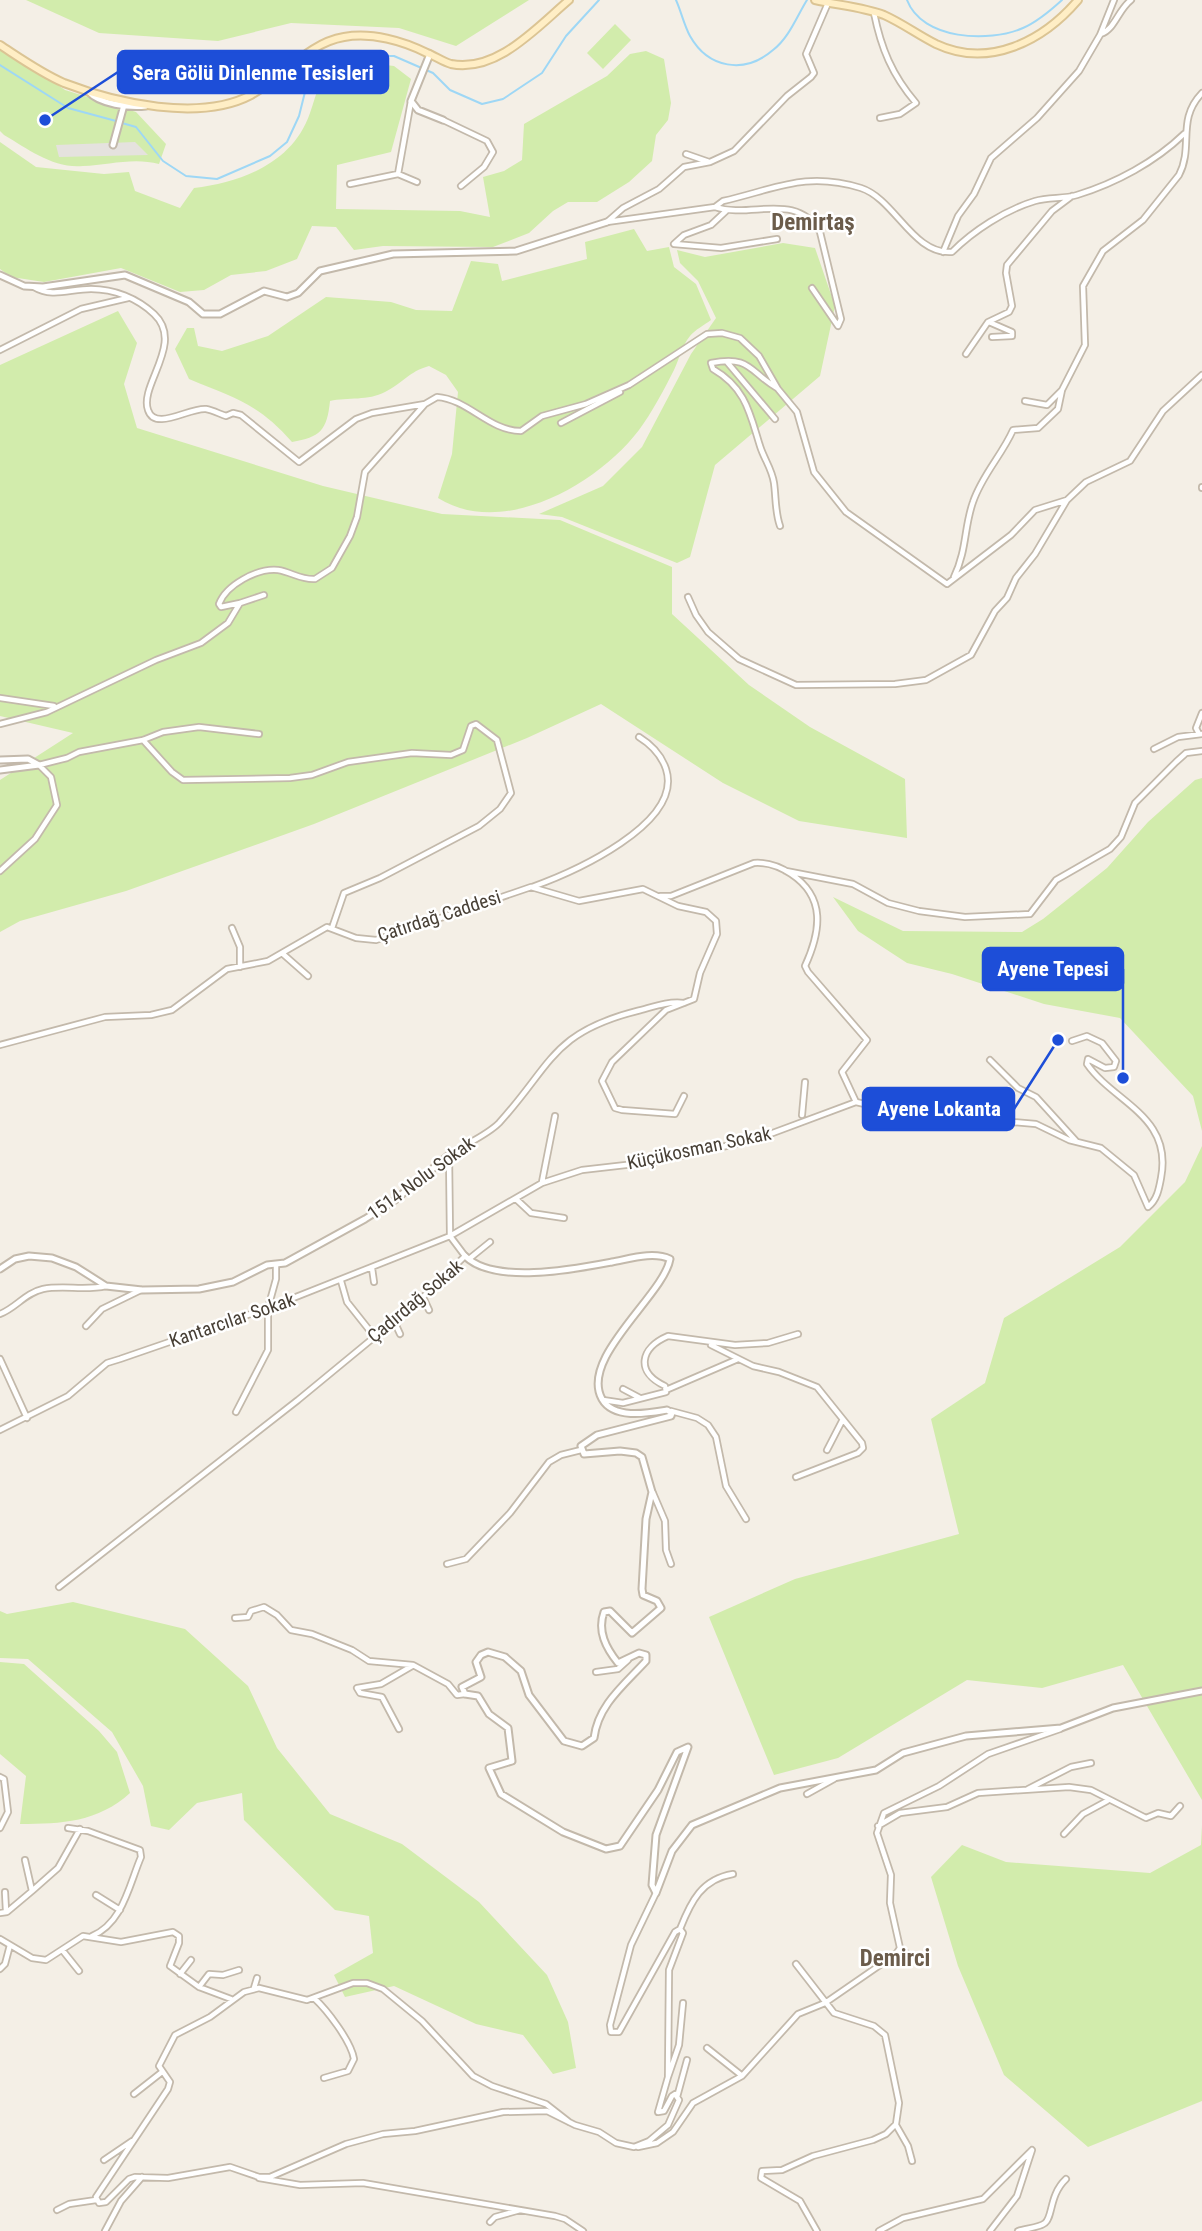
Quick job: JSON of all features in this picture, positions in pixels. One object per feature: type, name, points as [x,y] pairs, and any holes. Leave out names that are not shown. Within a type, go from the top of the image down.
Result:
[{"type":"main road","points":[[0,45],[64,82],[155,104],[198,109],[221,107],[250,96],[279,78],[321,43],[344,37],[396,40],[450,64],[471,65],[494,58],[519,43],[569,0]]},
{"type":"main road","points":[[816,0],[874,13],[953,50],[988,52],[1019,46],[1037,37],[1078,0]]},
{"type":"street","points":[[943,253],[958,216],[974,194],[990,158],[1037,118],[1079,71],[1100,35],[1114,0]]},
{"type":"street","points":[[1100,35],[1111,27],[1119,11],[1131,0]]},
{"type":"street","points":[[607,222],[622,208],[659,189],[684,167],[710,162],[734,151],[814,73],[806,54],[828,3]]},
{"type":"street","points":[[874,13],[881,48],[902,87],[916,103],[900,114],[880,118]]},
{"type":"street","points":[[398,174],[411,101],[430,54]]},
{"type":"street","points":[[87,89],[93,97],[123,109],[155,104]]},
{"type":"street","points":[[965,354],[988,322],[1009,312],[1012,306],[1007,265],[1052,211],[1072,197],[1102,187],[1154,159],[1184,134],[1191,105],[1202,93]]},
{"type":"street","points":[[411,101],[418,110],[487,141],[493,152],[484,167],[461,186]]},
{"type":"street","points":[[113,145],[123,109]]},
{"type":"street","points":[[953,581],[967,542],[972,503],[988,469],[1004,449],[1013,430],[1038,428],[1058,409],[1062,390],[1084,345],[1083,286],[1103,251],[1143,220],[1179,175],[1187,141],[1184,134]]},
{"type":"street","points":[[686,154],[710,162]]},
{"type":"street","points":[[350,184],[398,174],[417,182]]},
{"type":"street","points":[[715,207],[723,201],[800,180],[860,188],[876,197],[934,249],[943,253],[953,252],[970,234],[1032,202],[1064,195],[1072,197]]},
{"type":"street","points":[[33,286],[125,275],[189,302],[204,314],[220,314],[264,291],[287,297],[298,293],[320,271],[393,254],[516,251],[607,222],[715,207],[727,211],[787,208],[815,223],[832,274],[841,319],[838,326],[812,288]]},
{"type":"street","points":[[727,211],[711,225],[684,236],[674,244],[721,248],[777,239]]},
{"type":"street","points":[[0,275],[45,293],[91,289],[120,292],[154,314],[165,331],[163,354],[146,399],[152,418],[160,420],[205,409],[226,416],[233,413],[241,415],[299,462],[356,419],[372,413],[425,404]]},
{"type":"street","points":[[0,350],[81,309],[129,298]]},
{"type":"street","points":[[988,322],[1012,332],[1012,335],[992,337]]},
{"type":"street","points":[[561,423],[593,408],[707,334],[722,333],[747,341],[778,389],[797,412],[814,472],[846,512],[943,582],[953,581],[1011,535],[1035,510],[1067,500]]},
{"type":"street","points":[[778,389],[751,366],[727,361],[711,363],[713,369],[726,376],[740,391],[751,409],[761,450],[773,477],[780,526]]},
{"type":"street","points":[[727,361],[775,419]]},
{"type":"street","points":[[688,597],[708,632],[740,659],[796,685],[860,682],[895,684],[926,680],[971,655],[995,611],[1007,598],[1016,578],[1035,554],[1067,500],[1086,482],[1130,461],[1163,411],[1202,375]]},
{"type":"street","points":[[264,595],[221,607],[219,604],[233,587],[249,576],[274,570],[310,579],[323,576],[332,568],[357,517],[365,472],[425,404],[437,397],[447,397],[495,425],[521,431],[542,416],[586,404],[629,385]]},
{"type":"street","points":[[1026,401],[1047,405],[1062,390]]},
{"type":"street","points":[[0,724],[47,712],[55,706],[201,643],[228,623],[240,603]]},
{"type":"street","points":[[0,698],[55,706]]},
{"type":"street","points":[[1154,749],[1171,739],[1200,734],[1196,728],[1202,713]]},
{"type":"street","points":[[0,1045],[105,1017],[151,1015],[172,1010],[228,969],[268,961],[321,930],[332,928],[344,893],[458,838],[500,809],[510,793],[497,740],[476,724],[471,726],[463,750],[451,755],[412,753],[348,762],[312,775],[290,778],[183,780],[172,772],[143,740]]},
{"type":"street","points":[[0,770],[39,765],[79,752],[143,740],[163,732],[199,727],[259,734]]},
{"type":"street","name":"Çatırdağ Caddesi","points":[[332,928],[356,938],[376,940],[531,887],[608,852],[650,819],[666,788],[668,774],[656,750],[639,737]]},
{"type":"street","points":[[786,871],[853,884],[888,903],[919,911],[965,917],[1030,914],[1056,880],[1110,849],[1121,837],[1135,803],[1176,762],[1186,753],[1202,751]]},
{"type":"street","points":[[0,760],[28,759],[39,765],[51,777],[57,793],[57,805],[35,839],[0,871]]},
{"type":"street","points":[[660,896],[670,895],[754,863],[767,862],[786,871],[806,884],[818,912],[806,967],[808,972],[867,1040],[842,1072],[856,1102],[903,1113],[1033,1123],[1101,1148],[1138,1180],[1147,1207],[1153,1203],[1163,1167],[1153,1130],[1139,1110],[1099,1078],[1087,1064],[1088,1059],[1105,1068],[1114,1067],[1116,1061],[1106,1047],[1087,1036],[1072,1041]]},
{"type":"street","points":[[531,887],[579,901],[643,888],[678,906],[706,912],[716,921],[718,927],[700,973],[694,999],[666,1010],[612,1062],[602,1081],[615,1108],[622,1110],[675,1114],[684,1096]]},
{"type":"street","points":[[232,928],[240,947],[240,967]]},
{"type":"street","points":[[283,954],[308,976]]},
{"type":"street","name":"1514 Nolu Sokak","points":[[106,1286],[142,1290],[200,1289],[233,1282],[267,1265],[276,1265],[318,1246],[396,1200],[449,1154],[498,1124],[546,1061],[584,1030],[610,1018],[661,1004],[684,1003]]},
{"type":"street","points":[[990,1060],[1018,1088],[1036,1097],[1077,1141]]},
{"type":"street","points":[[802,1115],[805,1082]]},
{"type":"street","name":"Küçükosman Sokak","points":[[450,1236],[542,1183],[582,1170],[652,1162],[754,1140],[856,1102]]},
{"type":"street","points":[[542,1183],[555,1116]]},
{"type":"street","points":[[449,1154],[450,1236],[467,1258],[490,1242]]},
{"type":"street","points":[[516,1199],[531,1213],[564,1219]]},
{"type":"street","name":"Kantarcılar Sokak","points":[[0,1430],[68,1396],[107,1363],[341,1281],[450,1236]]},
{"type":"street","name":"Çadırdağ Sokak","points":[[59,1587],[394,1321],[467,1258],[494,1270],[536,1271],[561,1271],[653,1255],[670,1259],[604,1364],[599,1383],[602,1399]]},
{"type":"street","points":[[0,1269],[22,1257],[52,1258],[76,1267],[106,1286]]},
{"type":"street","points":[[236,1412],[267,1356],[271,1336],[268,1308],[276,1279],[276,1265]]},
{"type":"street","points":[[372,1268],[374,1282]]},
{"type":"street","points":[[341,1281],[348,1302],[374,1336]]},
{"type":"street","points":[[0,1314],[9,1311],[24,1297],[42,1289],[106,1286]]},
{"type":"street","points":[[86,1326],[102,1308],[121,1297],[142,1290]]},
{"type":"street","points":[[423,1297],[429,1310]]},
{"type":"street","points":[[394,1321],[400,1335]]},
{"type":"street","points":[[666,1390],[665,1386],[650,1379],[645,1372],[644,1362],[649,1350],[668,1336],[706,1343],[768,1343],[798,1334]]},
{"type":"street","points":[[706,1343],[753,1366],[779,1372],[817,1387],[863,1448],[796,1477]]},
{"type":"street","points":[[602,1399],[610,1404],[641,1398],[739,1358]]},
{"type":"street","points":[[0,1359],[27,1418]]},
{"type":"street","points":[[623,1389],[641,1398]]},
{"type":"street","points":[[602,1399],[611,1408],[625,1413],[670,1411],[697,1418],[708,1425],[716,1437],[726,1486],[746,1519]]},
{"type":"street","points":[[447,1564],[466,1559],[510,1513],[549,1462],[561,1455],[581,1450],[586,1440],[668,1419],[670,1411]]},
{"type":"street","points":[[827,1450],[842,1420]]},
{"type":"street","points":[[581,1450],[584,1454],[620,1451],[636,1453],[642,1457],[652,1492],[665,1521],[666,1550],[671,1564]]},
{"type":"street","points":[[628,1660],[618,1663],[614,1658],[600,1623],[604,1612],[610,1611],[632,1633],[661,1608],[657,1601],[643,1595],[642,1589],[646,1518],[652,1492]]},
{"type":"street","points":[[235,1618],[248,1617],[251,1611],[264,1607],[277,1615],[291,1630],[312,1634],[376,1663],[413,1665],[448,1684],[457,1695],[478,1696],[489,1714],[508,1728],[510,1735],[512,1761],[489,1769],[501,1794],[563,1832],[606,1849],[620,1846],[658,1790],[677,1752],[688,1748],[656,1835],[652,1885],[656,1893]]},
{"type":"street","points":[[465,1694],[462,1691],[464,1685],[481,1677],[475,1662],[481,1655],[488,1652],[505,1657],[521,1671],[529,1695],[564,1741],[582,1746],[594,1738],[596,1722],[609,1700],[648,1658],[639,1653],[618,1669],[596,1672]]},
{"type":"street","points":[[399,1729],[382,1697],[360,1693],[357,1688],[381,1684],[413,1665]]},
{"type":"street","points":[[916,1961],[900,1948],[890,1903],[891,1875],[878,1840],[877,1826],[889,1809],[939,1786],[976,1761],[1113,1708],[1202,1691]]},
{"type":"street","points":[[733,1874],[720,1875],[708,1882],[680,1929],[675,1931],[627,2021],[619,2032],[611,2032],[610,2025],[627,1959],[672,1851],[692,1825],[780,1788],[876,1770],[918,1748],[966,1736],[1061,1728]]},
{"type":"street","points":[[1028,1790],[1071,1767],[1091,1763]]},
{"type":"street","points":[[0,1777],[4,1779],[8,1812],[0,1828]]},
{"type":"street","points":[[807,1794],[838,1777]]},
{"type":"street","points":[[877,1826],[900,1813],[940,1809],[978,1793],[1084,1787],[1146,1818],[1158,1813],[1171,1816],[1180,1806]]},
{"type":"street","points":[[1064,1834],[1083,1814],[1108,1801]]},
{"type":"street","points":[[68,1828],[80,1829],[140,1850],[141,1857],[120,1910],[103,1930],[91,1936]]},
{"type":"street","points":[[0,1913],[6,1912],[58,1868],[80,1829]]},
{"type":"street","points":[[25,1860],[32,1891]]},
{"type":"street","points":[[5,1892],[6,1912]]},
{"type":"street","points":[[96,1895],[120,1910]]},
{"type":"street","points":[[668,2077],[669,1970],[683,1933],[680,1929]]},
{"type":"street","points":[[0,1939],[32,1958],[46,1961],[83,1936],[121,1942],[173,1932],[178,1936],[179,1943],[170,1960],[170,1966],[199,1987],[231,1999]]},
{"type":"street","points":[[0,1969],[5,1964],[10,1945]]},
{"type":"street","points":[[256,2176],[270,2177],[346,2144],[474,2116],[547,2111],[599,2132],[617,2143],[634,2147],[656,2143],[673,2133],[693,2103],[742,2076],[792,2018],[825,2003],[896,1954],[900,1948]]},
{"type":"street","points":[[63,1951],[79,1971]]},
{"type":"street","points":[[180,1974],[191,1960]]},
{"type":"street","points":[[796,1964],[834,2013],[874,2026],[885,2035],[898,2095],[896,2124],[908,2146],[912,2161]]},
{"type":"street","points":[[199,1987],[209,1974],[223,1975],[239,1970]]},
{"type":"street","points":[[254,1988],[257,1978]]},
{"type":"street","points":[[96,2200],[98,2191],[139,2136],[170,2086],[160,2062],[174,2035],[210,2017],[231,1999],[254,1988],[300,1999],[314,1998],[356,1983],[383,1989],[422,2021],[473,2076],[492,2086],[547,2104],[569,2122]]},
{"type":"street","points":[[314,1998],[326,2010],[352,2049],[354,2059],[348,2071],[324,2078]]},
{"type":"street","points":[[677,2097],[672,2096],[664,2111],[658,2112],[679,2045],[683,2003]]},
{"type":"street","points":[[707,2048],[742,2076]]},
{"type":"street","points":[[634,2147],[649,2141],[668,2125],[678,2104],[677,2097],[687,2060]]},
{"type":"street","points":[[134,2094],[162,2072]]},
{"type":"street","points":[[817,2231],[800,2201],[761,2178],[762,2171],[782,2170],[813,2156],[880,2138],[896,2124]]},
{"type":"street","points":[[104,2160],[139,2136]]},
{"type":"street","points":[[878,2231],[904,2218],[983,2199],[1032,2150],[1017,2196],[1002,2219],[990,2231]]},
{"type":"street","points":[[57,2210],[69,2204],[96,2200],[106,2202],[129,2179],[171,2178],[226,2167],[244,2170],[270,2182],[300,2185],[363,2183],[520,2209],[565,2219],[583,2231]]},
{"type":"street","points":[[105,2231],[121,2201],[143,2177]]},
{"type":"street","points":[[1032,2231],[1050,2218],[1055,2190],[1066,2179]]},
{"type":"street","points":[[490,2222],[495,2217],[520,2209]]},
{"type":"street","points":[[1018,2231],[1039,2226]]},
{"type":"green space","points":[[26,0],[529,0],[456,46],[399,28],[291,23],[218,41],[99,33]]},
{"type":"green space","points":[[615,24],[631,40],[603,69],[587,53]]},
{"type":"green space","points":[[0,45],[65,90],[136,112],[166,144],[159,164],[140,161],[72,166],[42,157],[4,135],[0,131]]},
{"type":"green space","points":[[646,51],[664,59],[671,103],[668,120],[656,135],[652,161],[629,182],[597,202],[568,202],[553,211],[529,233],[493,247],[383,246],[354,250],[336,227],[312,226],[297,259],[266,271],[231,275],[204,290],[180,292],[121,268],[44,282],[11,277],[0,269],[0,142],[36,167],[104,174],[129,172],[135,191],[180,208],[194,188],[247,175],[264,167],[291,145],[302,130],[322,78],[334,59],[394,66],[411,79],[391,152],[337,165],[336,209],[460,211],[490,217],[483,177],[504,171],[522,160],[524,124],[607,76],[630,54]]},
{"type":"green space","points":[[634,229],[647,251],[669,247],[674,267],[696,284],[711,320],[687,340],[653,409],[621,450],[575,486],[548,500],[519,509],[491,512],[464,509],[438,498],[452,454],[458,392],[446,375],[429,366],[378,395],[330,401],[327,419],[320,431],[309,438],[292,442],[268,418],[245,403],[189,379],[175,349],[187,328],[194,328],[198,346],[222,351],[268,336],[326,297],[391,302],[416,310],[452,311],[471,261],[498,264],[502,281],[587,259],[585,242]]},
{"type":"green space","points":[[783,243],[815,248],[835,306],[820,376],[715,465],[690,557],[677,563],[562,517],[539,514],[603,486],[642,447],[691,354],[716,318],[698,281],[680,263],[677,250],[705,257]]},
{"type":"green space","points":[[118,311],[137,343],[124,384],[137,428],[323,486],[442,514],[560,520],[672,567],[672,614],[749,685],[810,727],[905,779],[907,838],[799,821],[723,783],[601,704],[527,738],[314,824],[126,891],[20,921],[0,932],[0,780],[73,733],[0,716],[0,365]]},
{"type":"green space","points":[[1202,778],[1202,1131],[1193,1096],[1120,1018],[1044,1004],[952,974],[907,963],[858,931],[833,897],[903,931],[1022,932],[1043,919],[1107,868],[1148,822],[1195,780]]},
{"type":"green space","points":[[1202,1146],[1202,1800],[1123,1665],[1042,1688],[967,1680],[838,1758],[774,1775],[709,1617],[795,1579],[959,1534],[931,1419],[985,1383],[1004,1318],[1120,1247],[1185,1182]]},
{"type":"green space","points":[[73,1602],[185,1629],[248,1686],[277,1748],[330,1814],[402,1844],[479,1902],[547,1975],[568,2022],[576,2068],[553,2074],[523,2035],[476,2024],[394,1986],[345,1997],[334,1975],[373,1953],[369,1916],[335,1910],[244,1820],[242,1793],[197,1803],[169,1830],[151,1826],[143,1786],[112,1732],[28,1659],[0,1658],[0,1611],[7,1614]]},
{"type":"green space","points":[[0,1662],[24,1664],[99,1731],[117,1752],[130,1793],[118,1803],[92,1816],[65,1822],[20,1824],[26,1776],[0,1754]]},
{"type":"green space","points":[[1202,1825],[1202,2101],[1088,2147],[1004,2075],[958,1966],[931,1877],[962,1845],[1006,1862],[1150,1873],[1201,1845]]},
{"type":"shaded area","points":[[135,142],[148,155],[59,157],[56,145]]},
{"type":"waterway","points":[[122,123],[136,127],[163,161],[186,176],[217,179],[270,156],[287,142],[299,116],[305,92],[329,56],[394,56],[433,73],[450,90],[482,104],[503,99],[542,73],[566,36],[599,0]]},
{"type":"waterway","points":[[676,0],[688,32],[698,47],[717,61],[739,65],[762,58],[779,45],[807,0]]},
{"type":"waterway","points":[[907,0],[915,13],[927,23],[958,35],[975,36],[993,36],[1023,28],[1062,0]]},
{"type":"waterway","points":[[0,65],[68,108],[116,121]]},
{"type":"place","name":"Sera Gölü Dinlenme Tesisleri","points":[[45,120]]},
{"type":"place","name":"Ayene Lokanta","points":[[1058,1040]]},
{"type":"place","name":"Ayene Tepesi","points":[[1123,1078]]},
{"type":"district","name":"Demirtaş","points":[[813,222]]},
{"type":"district","name":"Demirci","points":[[895,1958]]}]
